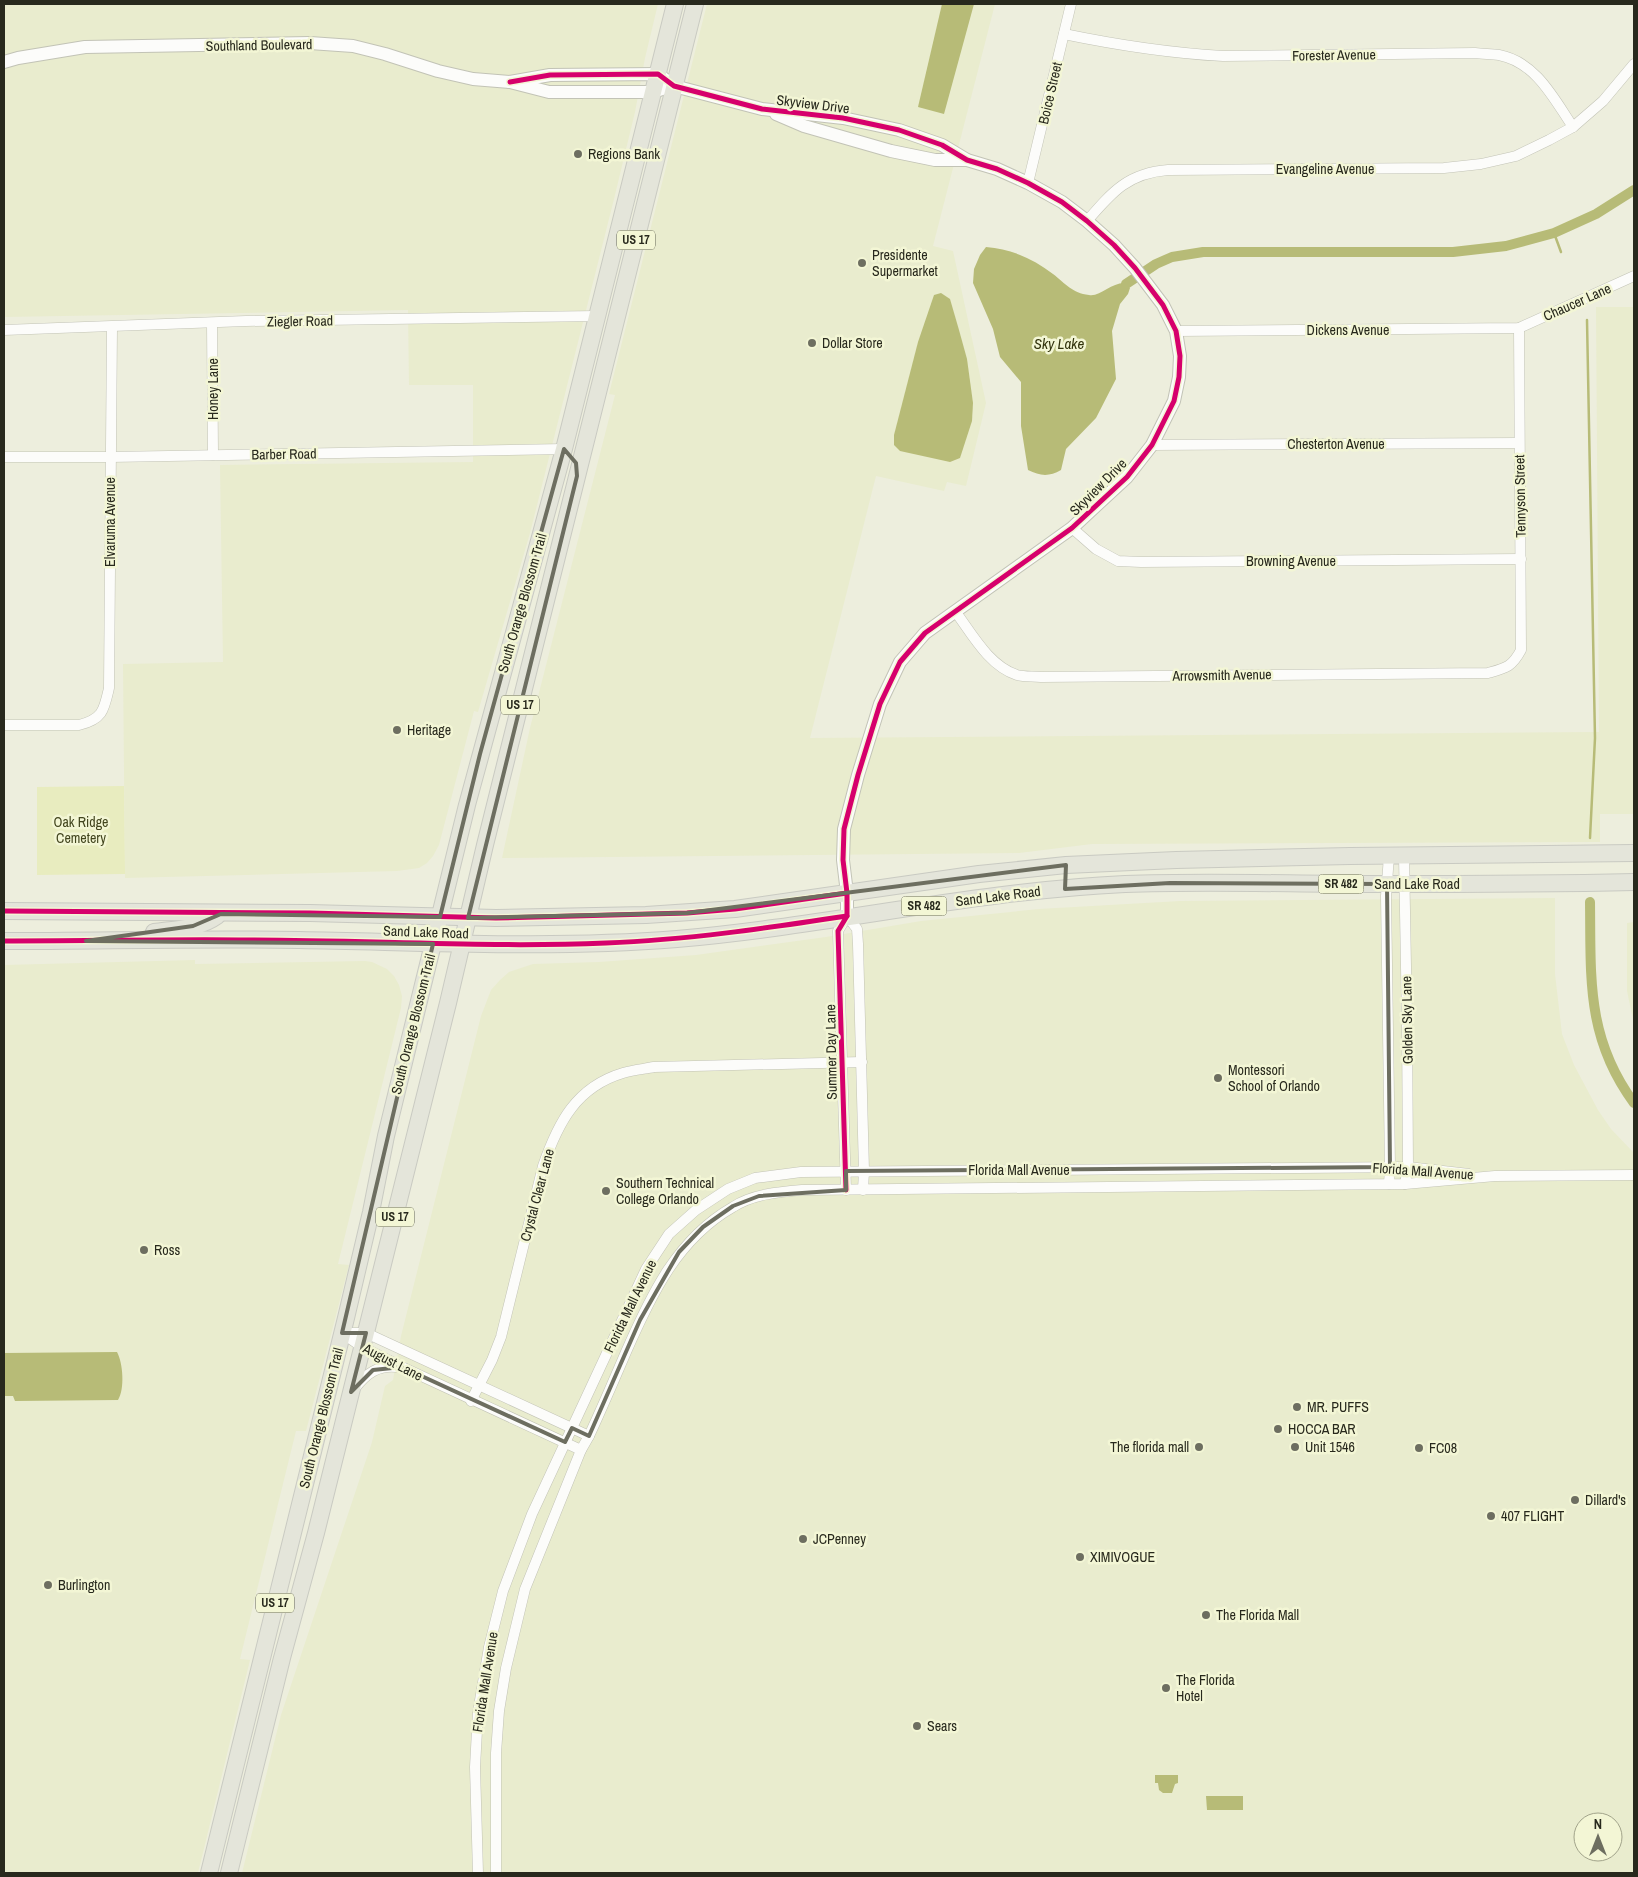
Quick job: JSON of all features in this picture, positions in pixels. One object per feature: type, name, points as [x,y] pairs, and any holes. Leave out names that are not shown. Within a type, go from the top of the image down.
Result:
[{"type":"main road","name":"South Orange Blossom Trail","points":[[210,1873],[371,1212],[386,1136],[480,754],[564,450],[676,4]]},
{"type":"main road","name":"South Orange Blossom Trail","points":[[229,1873],[364,1340],[695,4]]},
{"type":"main road","points":[[571,423],[573,437],[583,452]]},
{"type":"main road","points":[[564,450],[570,454],[576,463],[577,476]]},
{"type":"main road","name":"Sand Lake Road","points":[[4,911],[221,914],[310,913],[468,918],[686,913],[735,909],[997,872],[1066,865],[1176,860],[1634,853]]},
{"type":"main road","points":[[1065,888],[1066,865]]},
{"type":"main road","name":"Sand Lake Road","points":[[4,941],[248,940],[461,945],[606,943],[678,939],[1065,888],[1170,883],[1405,884],[1634,882]]},
{"type":"main road","points":[[86,941],[193,926],[209,921],[221,914]]},
{"type":"street","name":"Boice Street","points":[[1028,183],[1071,4]]},
{"type":"street","name":"Forester Avenue","points":[[1064,34],[1132,48],[1182,54],[1224,56],[1475,53],[1500,55],[1526,66],[1541,80],[1573,127]]},
{"type":"street","name":"Southland Boulevard","points":[[4,62],[85,48],[310,43],[353,46],[472,79],[510,82],[549,92],[654,92],[674,86]]},
{"type":"street","name":"Evangeline Avenue","points":[[1087,221],[1112,193],[1136,177],[1151,171],[1444,168],[1480,164],[1516,156],[1573,127],[1603,101],[1634,64]]},
{"type":"street","name":"Southland Boulevard","points":[[510,82],[550,75],[658,74]]},
{"type":"street","points":[[658,74],[674,86]]},
{"type":"street","name":"Skyview Drive","points":[[674,86],[762,108],[843,118],[899,130],[942,145],[967,160],[997,169],[1028,183],[1062,202],[1114,245],[1135,268],[1163,305],[1176,331],[1180,363],[1174,401],[1152,445],[1126,477],[1072,528],[925,633],[900,662],[880,704],[844,829],[843,860],[847,893],[847,916]]},
{"type":"street","name":"Skyview Drive","points":[[762,108],[804,126],[891,151],[935,160],[967,160]]},
{"type":"street","name":"Chaucer Lane","points":[[1519,328],[1634,276]]},
{"type":"street","name":"Ziegler Road","points":[[4,330],[212,322],[597,316]]},
{"type":"street","name":"Honey Lane","points":[[212,322],[214,455]]},
{"type":"street","name":"Elvaruma Avenue","points":[[4,724],[80,724],[90,722],[100,716],[106,704],[109,688],[112,327]]},
{"type":"street","name":"Dickens Avenue","points":[[1176,331],[1519,328]]},
{"type":"street","name":"Tennyson Street","points":[[1515,662],[1521,650],[1519,328]]},
{"type":"street","name":"Chesterton Avenue","points":[[1152,445],[1519,444]]},
{"type":"street","name":"Barber Road","points":[[4,457],[564,450]]},
{"type":"street","name":"Browning Avenue","points":[[1072,528],[1096,550],[1118,560],[1141,562],[1521,559]]},
{"type":"street","name":"Arrowsmith Avenue","points":[[955,611],[991,658],[1005,670],[1020,676],[1488,673],[1504,669],[1515,662]]},
{"type":"street","name":"Golden Sky Lane","points":[[1396,856],[1405,884],[1408,1167],[1405,1184]]},
{"type":"street","name":"Golden Sky Lane","points":[[1389,1184],[1387,884],[1396,856]]},
{"type":"street","points":[[847,916],[857,928],[862,1062],[863,1190]]},
{"type":"street","name":"Summer Day Lane","points":[[846,1190],[838,931],[847,916]]},
{"type":"street","name":"Crystal Clear Lane","points":[[471,1400],[481,1385],[500,1337],[553,1138],[566,1114],[586,1092],[624,1072],[654,1067],[862,1062]]},
{"type":"street","name":"Florida Mall Avenue","points":[[478,1873],[476,1741],[478,1712],[489,1647],[506,1582],[532,1514],[643,1275],[669,1234],[696,1210],[728,1189],[755,1178],[801,1172],[1408,1167],[1495,1176]]},
{"type":"street","points":[[1268,1168],[1268,1185]]},
{"type":"street","name":"Florida Mall Avenue","points":[[496,1873],[496,1753],[499,1710],[506,1668],[525,1589],[581,1450],[660,1280],[679,1252],[703,1227],[733,1206],[759,1196],[787,1191],[1405,1184],[1495,1176],[1634,1175]]},
{"type":"street","name":"August Lane","points":[[342,1333],[481,1385],[589,1436]]},
{"type":"street","name":"August Lane","points":[[364,1340],[402,1368],[581,1450]]},
{"type":"street","points":[[351,1392],[373,1370],[387,1366],[402,1368]]},
{"type":"highlighted area","points":[[564,449],[576,463],[577,476],[468,918],[687,913],[1066,865],[1065,889],[1170,883],[1387,884],[1390,1167],[846,1171],[846,1190],[759,1196],[733,1206],[703,1227],[679,1252],[640,1320],[589,1436],[572,1428],[565,1442],[402,1367],[373,1370],[351,1392],[366,1333],[342,1333],[433,944],[86,941],[193,926],[221,914],[440,917],[480,754]]},
{"type":"shaded area","points":[[4,4],[658,4],[614,199],[530,533],[478,712],[474,711],[439,845],[427,863],[419,868],[397,871],[125,878],[123,664],[223,662],[220,465],[473,462],[473,385],[409,385],[408,310],[4,317]]},
{"type":"shaded area","points":[[707,4],[995,4],[933,246],[953,251],[986,403],[966,486],[947,482],[944,491],[876,476],[810,738],[1599,732],[1596,307],[1634,307],[1634,814],[1600,814],[1600,842],[1092,844],[1019,853],[502,858],[530,728],[615,395],[609,394]]},
{"type":"shaded area","name":"The Florida Mall","points":[[1555,898],[1555,974],[1562,1034],[1574,1065],[1598,1110],[1611,1129],[1634,1153],[1634,1873],[242,1873],[281,1715],[372,1442],[385,1386],[393,1380],[401,1336],[481,1016],[491,990],[509,972],[533,964],[599,962],[696,955],[826,937],[921,921],[1039,909],[1180,901]]},
{"type":"shaded area","points":[[1634,922],[1634,1024],[1627,991],[1627,923]]},
{"type":"shaded area","points":[[195,960],[195,964],[365,961],[387,969],[399,985],[402,996],[401,1008],[338,1264],[349,1265],[306,1431],[296,1431],[240,1659],[250,1660],[198,1873],[4,1873],[4,965]]},
{"type":"green space","name":"Oak Ridge Cemetery","points":[[124,786],[125,874],[37,875],[37,787]]},
{"type":"water","points":[[942,4],[974,4],[944,114],[918,107]]},
{"type":"water","name":"Sky Lake","points":[[986,247],[1013,252],[1030,259],[1070,288],[1083,294],[1097,294],[1115,285],[1124,283],[1130,288],[1120,304],[1112,331],[1116,379],[1096,418],[1066,449],[1061,470],[1052,474],[1037,474],[1028,470],[1021,426],[1021,382],[1000,357],[993,329],[973,283],[974,269]]},
{"type":"water","points":[[941,293],[950,299],[967,359],[973,403],[972,421],[960,458],[950,462],[900,451],[894,445],[894,435],[918,342],[934,295]]},
{"type":"water","points":[[117,1352],[121,1363],[122,1376],[122,1389],[118,1400],[15,1401],[13,1396],[4,1396],[4,1353]]},
{"type":"water","points":[[1155,1775],[1178,1775],[1178,1783],[1175,1784],[1172,1793],[1163,1793],[1159,1790],[1158,1783],[1155,1783]]},
{"type":"water","points":[[1206,1796],[1243,1796],[1243,1810],[1207,1810]]},
{"type":"waterway","points":[[1126,284],[1156,264],[1172,257],[1203,252],[1453,252],[1506,246],[1554,233],[1596,214],[1634,190]]},
{"type":"waterway","points":[[1554,233],[1561,252]]},
{"type":"waterway","points":[[1587,320],[1595,738],[1590,838]]},
{"type":"waterway","points":[[1590,902],[1592,982],[1594,1007],[1599,1031],[1618,1079],[1634,1103]]},
{"type":"cycle path","points":[[510,82],[550,75],[658,74],[674,86],[762,109],[843,118],[899,130],[942,145],[967,160],[997,169],[1028,183],[1062,202],[1087,221],[1114,245],[1135,268],[1163,305],[1176,331],[1180,356],[1179,377],[1174,401],[1152,445],[1127,477],[1072,528],[925,633],[900,662],[880,704],[844,829],[843,860],[847,893],[847,916],[838,931],[846,1190]]},
{"type":"cycle path","points":[[4,911],[310,913],[496,918],[687,913],[735,909],[847,893]]},
{"type":"cycle path","points":[[4,941],[295,940],[517,945],[606,943],[697,936],[847,916]]},
{"type":"place","name":"Regions Bank","points":[[578,154]]},
{"type":"place","name":"Presidente Supermarket","points":[[862,263]]},
{"type":"place","name":"Dollar Store","points":[[812,343]]},
{"type":"place","name":"Heritage","points":[[397,730]]},
{"type":"place","name":"Montessori School of Orlando","points":[[1218,1078]]},
{"type":"place","name":"Southern Technical College Orlando","points":[[606,1191]]},
{"type":"place","name":"Ross","points":[[144,1250]]},
{"type":"place","name":"MR. PUFFS","points":[[1297,1407]]},
{"type":"place","name":"HOCCA BAR","points":[[1278,1429]]},
{"type":"place","name":"The florida mall","points":[[1199,1447]]},
{"type":"place","name":"Unit 1546","points":[[1295,1447]]},
{"type":"place","name":"FC08","points":[[1419,1448]]},
{"type":"place","name":"Dillard's","points":[[1575,1500]]},
{"type":"place","name":"407 FLIGHT","points":[[1491,1516]]},
{"type":"place","name":"JCPenney","points":[[803,1539]]},
{"type":"place","name":"XIMIVOGUE","points":[[1080,1557]]},
{"type":"place","name":"Burlington","points":[[48,1585]]},
{"type":"place","name":"The Florida Mall","points":[[1206,1615]]},
{"type":"place","name":"The Florida Hotel","points":[[1166,1688]]},
{"type":"place","name":"Sears","points":[[917,1726]]}]
